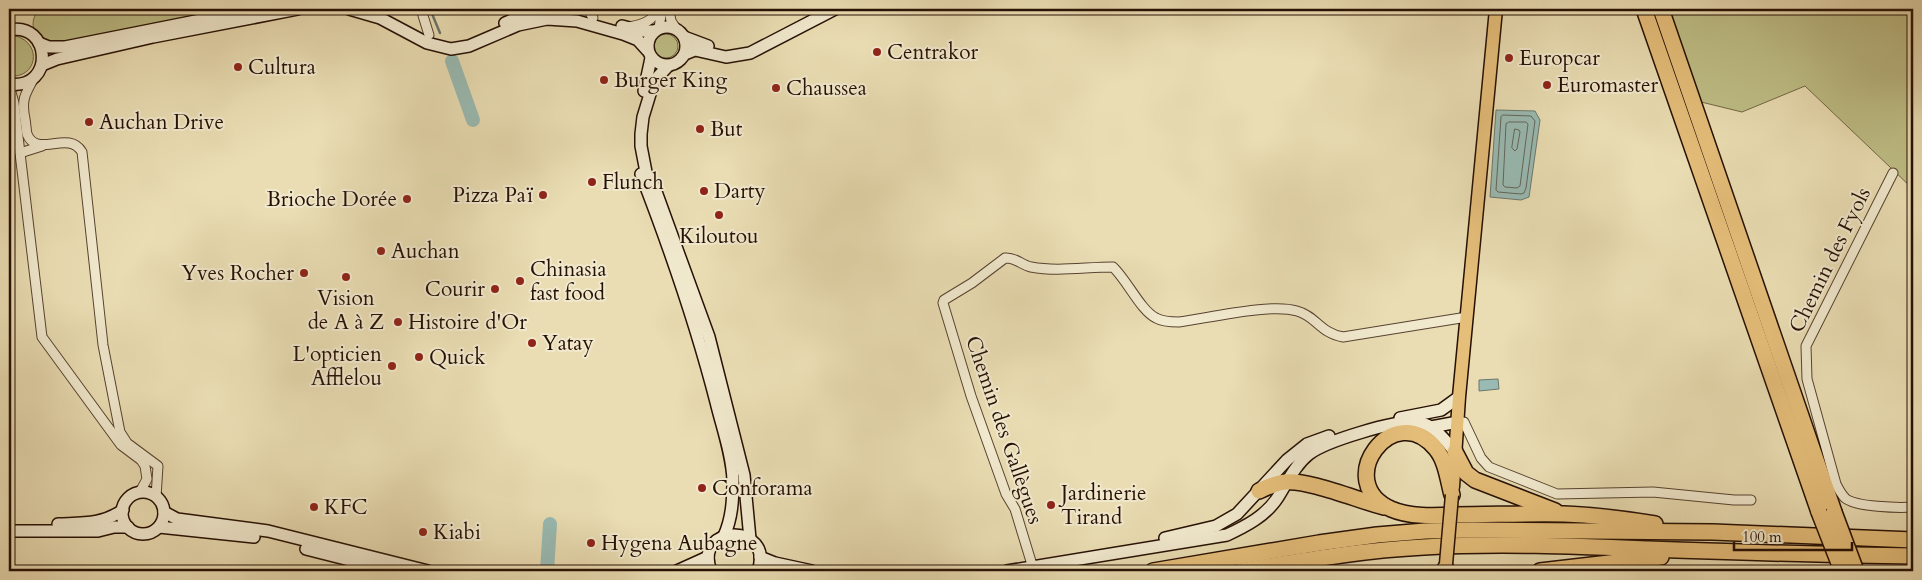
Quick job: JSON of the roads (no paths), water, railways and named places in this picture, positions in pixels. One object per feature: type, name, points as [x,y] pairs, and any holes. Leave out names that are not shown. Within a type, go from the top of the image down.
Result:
[{"type":"highway","points":[[1644,9],[1826,512],[1856,571]]},
{"type":"highway","points":[[1661,9],[1826,512],[1842,571]]},
{"type":"highway","points":[[1391,509],[1377,499],[1369,488],[1366,480],[1366,469],[1375,447],[1385,438],[1392,435],[1415,434],[1429,442],[1438,451],[1446,469],[1452,495]]},
{"type":"highway","points":[[1455,452],[1466,473],[1475,480],[1564,514]]},
{"type":"highway","points":[[1259,491],[1272,485],[1287,482],[1304,484],[1412,514],[1436,516],[1564,514],[1620,518],[1706,532]]},
{"type":"highway","points":[[1153,571],[1319,543],[1415,532],[1482,530],[1706,532],[1913,540]]},
{"type":"highway","points":[[1240,571],[1321,557],[1424,547],[1515,544],[1913,556]]},
{"type":"highway","points":[[1540,571],[1708,551]]},
{"type":"main road","points":[[1447,570],[1459,397],[1496,9]]},
{"type":"street","points":[[9,30],[27,32],[39,43],[48,47],[65,47],[257,9]]},
{"type":"street","points":[[42,65],[57,59],[153,37],[298,9]]},
{"type":"street","points":[[349,9],[380,18],[427,43],[451,49],[469,46],[518,26],[547,19],[577,21],[638,40],[659,64],[668,66]]},
{"type":"street","points":[[376,9],[442,40],[465,40],[522,16],[559,10],[591,13],[641,32],[669,27],[699,44],[735,50],[749,46],[823,9]]},
{"type":"street","points":[[421,9],[429,35]]},
{"type":"street","points":[[626,27],[645,23],[654,17],[658,9]]},
{"type":"street","points":[[662,9],[656,30],[648,40],[648,79],[636,115],[634,146],[640,174],[680,278],[693,318],[726,443],[733,478],[733,504],[729,524],[724,536]]},
{"type":"street","points":[[668,9],[671,21],[686,45],[685,54]]},
{"type":"street","points":[[750,539],[744,474],[709,337],[655,189],[646,172],[641,146],[644,117],[654,81],[668,66],[678,62],[685,54],[695,50],[726,57],[750,53],[835,9]]},
{"type":"street","points":[[39,43],[42,52],[42,65],[24,95],[24,113],[28,135],[32,141],[42,146]]},
{"type":"street","points":[[35,76],[24,84],[9,84],[14,103],[42,337],[120,445],[141,460],[145,466],[146,478],[140,492],[128,499],[123,510],[123,519],[128,527]]},
{"type":"street","points":[[20,154],[42,146],[73,143],[82,152],[103,345],[120,432],[127,443],[158,466],[156,496]]},
{"type":"street","name":"Chemin des Fyols","points":[[1893,173],[1806,346],[1807,379],[1836,484],[1845,498],[1852,502],[1889,508],[1913,507]]},
{"type":"street","name":"Chemin des Gallègues","points":[[1033,568],[1015,509],[1006,494],[971,396],[943,303],[944,300],[972,283],[1005,258],[1012,258],[1028,266],[1042,268],[1114,267],[1148,313],[1157,319],[1167,322],[1283,308],[1304,313],[1323,330],[1343,337],[1467,317]]},
{"type":"street","points":[[1092,557],[1216,526],[1237,514],[1287,460],[1306,444],[1338,432],[1441,410],[1459,397]]},
{"type":"street","points":[[1441,410],[1458,422]]},
{"type":"street","points":[[1007,571],[1227,535],[1254,522],[1266,512],[1278,498],[1307,455],[1337,439],[1402,423],[1418,422],[1431,427],[1444,438],[1455,452]]},
{"type":"street","points":[[1431,427],[1464,422],[1478,452],[1489,467],[1557,494],[1653,492],[1751,500]]},
{"type":"street","points":[[140,492],[156,496],[163,506],[164,512],[159,526]]},
{"type":"street","points":[[9,524],[100,522],[111,518],[123,510]]},
{"type":"street","points":[[164,512],[177,519],[268,531],[428,571]]},
{"type":"street","points":[[9,531],[98,531],[114,527],[128,527],[140,533],[146,533],[159,526],[268,539],[393,571]]},
{"type":"street","points":[[711,571],[708,557],[712,546],[724,536],[732,534],[742,535],[750,539],[758,549],[760,556],[758,571]]},
{"type":"street","points":[[760,556],[775,563],[812,571]]},
{"type":"street","points":[[677,571],[708,557]]},
{"type":"water","points":[[1496,110],[1535,111],[1540,120],[1529,197],[1521,200],[1490,197]]},
{"type":"water","points":[[1498,379],[1499,389],[1479,391],[1479,380]]},
{"type":"waterway","points":[[430,9],[440,33]]},
{"type":"waterway","points":[[452,61],[473,120]]},
{"type":"waterway","points":[[547,571],[550,524]]},
{"type":"place","name":"Centrakor","points":[[877,52]]},
{"type":"place","name":"Europcar","points":[[1509,58]]},
{"type":"place","name":"Cultura","points":[[238,67]]},
{"type":"place","name":"Burger King","points":[[604,80]]},
{"type":"place","name":"Euromaster","points":[[1547,85]]},
{"type":"place","name":"Chaussea","points":[[776,88]]},
{"type":"place","name":"Auchan Drive","points":[[89,122]]},
{"type":"place","name":"But","points":[[700,129]]},
{"type":"place","name":"Flunch","points":[[592,182]]},
{"type":"place","name":"Darty","points":[[704,191]]},
{"type":"place","name":"Pizza Paï","points":[[543,195]]},
{"type":"place","name":"Brioche Dorée","points":[[407,199]]},
{"type":"place","name":"Kiloutou","points":[[719,215]]},
{"type":"place","name":"Auchan","points":[[381,251]]},
{"type":"place","name":"Yves Rocher","points":[[304,273]]},
{"type":"place","name":"Vision de A à Z","points":[[346,277]]},
{"type":"place","name":"Chinasia fast food","points":[[520,281]]},
{"type":"place","name":"Courir","points":[[495,289]]},
{"type":"place","name":"Histoire d'Or","points":[[398,322]]},
{"type":"place","name":"Yatay","points":[[532,343]]},
{"type":"place","name":"Quick","points":[[419,357]]},
{"type":"place","name":"L'opticien Afflelou","points":[[392,366]]},
{"type":"place","name":"Conforama","points":[[702,488]]},
{"type":"place","name":"Jardinerie Tirand","points":[[1051,505]]},
{"type":"place","name":"KFC","points":[[314,507]]},
{"type":"place","name":"Kiabi","points":[[423,532]]},
{"type":"place","name":"Hygena Aubagne","points":[[591,543]]}]
